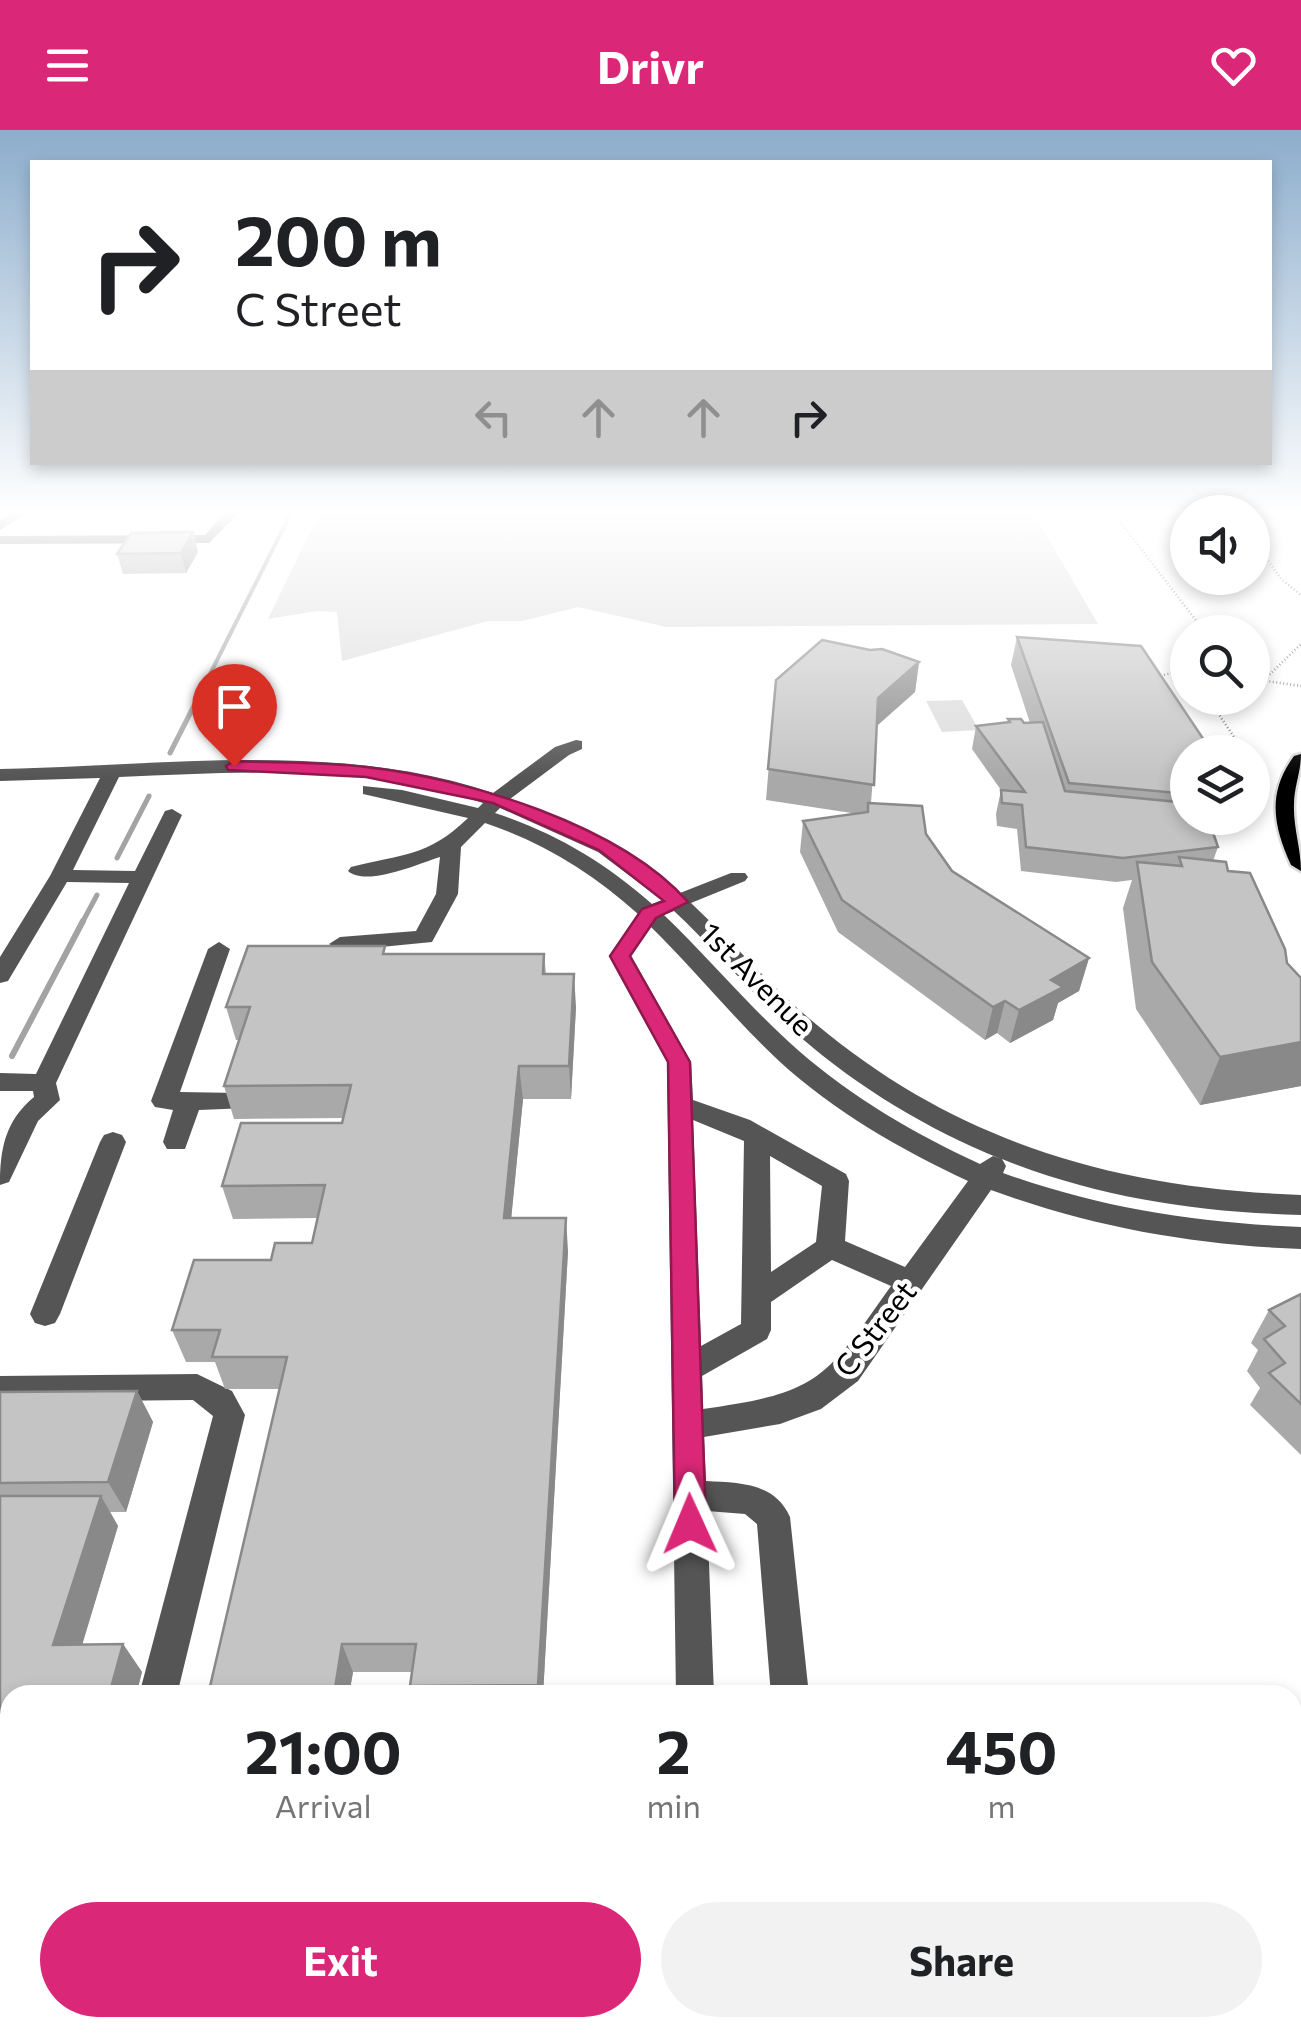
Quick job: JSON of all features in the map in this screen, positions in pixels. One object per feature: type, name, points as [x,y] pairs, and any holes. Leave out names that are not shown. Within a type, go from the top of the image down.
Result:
[{"type":"main road","points":[[1301,760],[1288,779],[1282,818],[1301,865]]},
{"type":"street","points":[[358,872],[390,867],[451,846],[489,807],[562,751],[576,745]]},
{"type":"street","points":[[0,976],[7,951],[80,816],[111,774]]},
{"type":"street","name":"1st Avenue","points":[[0,775],[111,774],[357,788],[489,807],[605,846],[678,902],[804,1028],[845,1062],[944,1124],[1004,1150],[1142,1191],[1210,1201],[1301,1205]]},
{"type":"street","name":"1st Avenue","points":[[489,807],[581,860],[649,914],[773,1042],[816,1079],[862,1113],[923,1148],[986,1176],[1141,1223],[1217,1236],[1301,1238]]},
{"type":"street","points":[[0,1175],[28,1116],[47,1100],[44,1083],[172,815]]},
{"type":"street","points":[[340,944],[424,937],[447,894],[451,846]]},
{"type":"street","points":[[49,879],[144,876]]},
{"type":"street","points":[[695,1685],[679,1062],[620,956],[649,914],[738,877]]},
{"type":"street","points":[[219,950],[164,1101],[240,1102]]},
{"type":"street","points":[[0,1082],[44,1083]]},
{"type":"street","points":[[176,1142],[189,1101]]},
{"type":"street","points":[[680,1105],[757,1136],[836,1181],[830,1247]]},
{"type":"street","points":[[688,1369],[756,1330],[757,1136]]},
{"type":"street","points":[[46,1314],[113,1142]]},
{"type":"street","name":"C Street","points":[[690,1425],[770,1414],[810,1399],[847,1372],[1004,1150]]},
{"type":"street","points":[[830,1247],[910,1282]]},
{"type":"street","points":[[756,1297],[830,1247]]},
{"type":"street","points":[[0,1388],[197,1387],[221,1401],[229,1415],[161,1685]]},
{"type":"street","points":[[690,1495],[752,1500],[773,1517],[789,1685]]},
{"type":"path","points":[[1270,674],[1301,644]]},
{"type":"path","points":[[1164,675],[1170,673]]},
{"type":"path","points":[[1270,683],[1301,686]]},
{"type":"shaded area","points":[[277,600],[1084,600],[1098,624],[667,627],[578,607],[522,621],[488,621],[342,661],[337,612],[317,611],[268,619]]},
{"type":"shaded area","points":[[962,700],[979,730],[942,732],[926,701]]},
{"type":"building","points":[[1017,637],[1141,646],[1170,689],[1170,715],[1187,715],[1201,735],[1170,735],[1170,792],[1069,783]]},
{"type":"building","points":[[822,640],[882,649],[919,662],[878,698],[874,785],[768,769],[776,680]]},
{"type":"building","points":[[1008,719],[1043,722],[1065,791],[1170,801],[1170,835],[1214,835],[1218,847],[1123,858],[1026,847],[1022,805],[1002,803],[1001,790],[1025,792],[976,726],[1010,722]]},
{"type":"building","points":[[868,803],[922,806],[926,834],[952,871],[1089,958],[1051,980],[1063,987],[1019,1010],[1005,1001],[993,1007],[842,900],[803,821],[868,812]]},
{"type":"building","points":[[1179,857],[1226,862],[1228,871],[1250,873],[1285,949],[1287,963],[1301,978],[1301,1042],[1220,1057],[1152,962],[1137,862],[1182,866]]},
{"type":"building","points":[[248,946],[385,946],[383,954],[544,954],[543,974],[574,974],[569,1066],[519,1066],[504,1218],[566,1218],[538,1685],[410,1685],[416,1644],[342,1644],[336,1685],[210,1685],[287,1357],[212,1357],[220,1330],[172,1330],[194,1260],[271,1260],[275,1243],[312,1243],[325,1185],[222,1186],[241,1123],[342,1123],[351,1085],[224,1086],[250,1007],[226,1007]]},
{"type":"building","points":[[1301,1294],[1301,1404],[1269,1373],[1285,1363],[1264,1339],[1285,1326],[1269,1310]]},
{"type":"building","points":[[137,1391],[108,1482],[0,1483],[0,1392]]},
{"type":"building","points":[[0,1496],[101,1496],[53,1645],[123,1644],[112,1685],[0,1685]]},
{"type":"waterway","points":[[200,694],[247,600]]},
{"type":"waterway","points":[[170,753],[201,692]]},
{"type":"waterway","points":[[117,858],[149,796]]},
{"type":"waterway","points":[[82,923],[97,895]]},
{"type":"waterway","points":[[12,1056],[83,921]]},
{"type":"route","points":[[234,766],[366,772],[498,799],[605,846],[678,902],[649,914],[620,956],[679,1062],[690,1524]]}]
